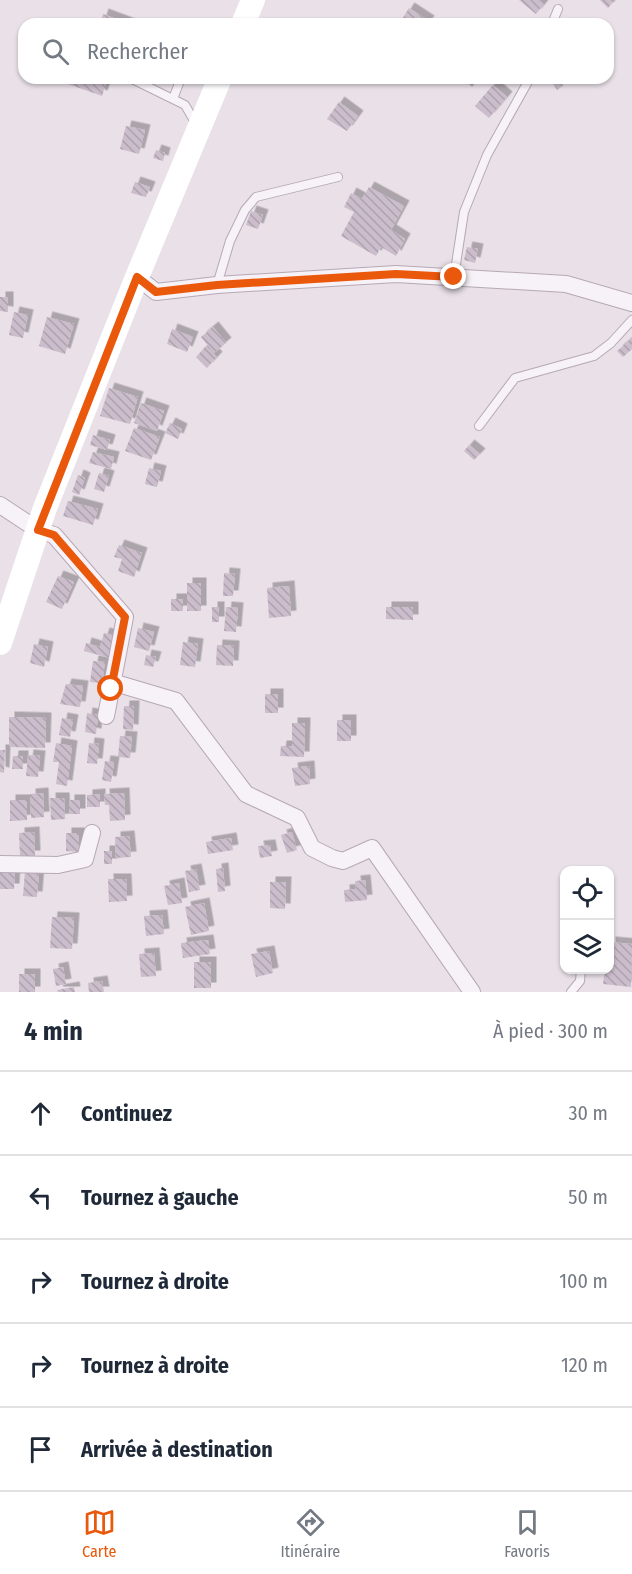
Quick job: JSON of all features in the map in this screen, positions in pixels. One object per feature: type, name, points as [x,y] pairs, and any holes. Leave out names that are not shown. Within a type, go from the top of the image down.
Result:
[{"type":"main road","points":[[246,18],[253,0]]},
{"type":"main road","points":[[0,643],[38,530],[137,277],[218,84]]},
{"type":"street","points":[[137,277],[156,292],[217,285],[396,274],[454,277],[566,284],[632,303]]},
{"type":"street","points":[[0,505],[38,530],[54,535],[125,617],[106,716]]},
{"type":"street","points":[[112,682],[176,700],[246,794],[297,818],[312,848],[343,861],[372,848],[472,992]]},
{"type":"street","points":[[0,864],[57,865],[85,859],[92,833]]},
{"type":"lane","points":[[554,18],[558,9]]},
{"type":"lane","points":[[142,84],[185,105],[199,129]]},
{"type":"lane","points":[[173,99],[179,84]]},
{"type":"lane","points":[[454,277],[464,212],[487,155],[527,84]]},
{"type":"lane","points":[[217,285],[230,241],[245,210],[255,197],[338,177]]},
{"type":"lane","points":[[479,426],[515,378],[594,356],[611,343],[632,320]]},
{"type":"lane","points":[[570,992],[580,981],[581,974]]},
{"type":"building","points":[[519,0],[539,0],[544,4],[536,14]]},
{"type":"building","points":[[600,0],[615,0],[608,8]]},
{"type":"building","points":[[409,8],[424,18],[403,18]]},
{"type":"building","points":[[103,14],[114,18],[102,18]]},
{"type":"building","points":[[68,84],[106,84],[102,96]]},
{"type":"building","points":[[553,84],[562,84],[563,86],[557,90]]},
{"type":"building","points":[[493,85],[507,97],[489,118],[475,106]]},
{"type":"building","points":[[339,102],[358,116],[347,131],[327,119]]},
{"type":"building","points":[[126,126],[145,130],[139,154],[120,149]]},
{"type":"building","points":[[156,150],[165,153],[163,161],[153,158]]},
{"type":"building","points":[[135,182],[150,187],[146,197],[131,193]]},
{"type":"building","points":[[369,187],[404,206],[391,230],[405,239],[396,256],[381,247],[376,256],[341,236],[354,212],[344,207],[351,193],[362,199]]},
{"type":"building","points":[[251,211],[263,215],[258,229],[246,225]]},
{"type":"building","points":[[467,247],[478,249],[475,263],[464,260]]},
{"type":"building","points":[[0,297],[8,297],[8,312],[0,311]]},
{"type":"building","points":[[14,312],[28,315],[23,338],[9,335]]},
{"type":"building","points":[[47,317],[74,324],[65,354],[39,346]]},
{"type":"building","points":[[213,327],[226,343],[214,353],[201,337]]},
{"type":"building","points":[[172,329],[193,337],[187,352],[167,344]]},
{"type":"building","points":[[632,338],[632,349],[623,357],[617,351]]},
{"type":"building","points":[[206,346],[217,357],[207,368],[196,357]]},
{"type":"building","points":[[109,388],[138,397],[130,424],[100,416]]},
{"type":"building","points":[[141,403],[164,411],[157,431],[134,423]]},
{"type":"building","points":[[170,423],[182,429],[178,439],[165,433]]},
{"type":"building","points":[[134,428],[160,437],[151,460],[125,451]]},
{"type":"building","points":[[93,435],[110,440],[107,450],[90,445]]},
{"type":"building","points":[[469,445],[480,454],[474,460],[464,451]]},
{"type":"building","points":[[93,452],[114,457],[111,469],[89,463]]},
{"type":"building","points":[[149,468],[161,471],[157,487],[145,484]]},
{"type":"building","points":[[99,473],[109,476],[104,492],[94,489]]},
{"type":"building","points":[[78,475],[85,478],[79,495],[72,492]]},
{"type":"building","points":[[68,501],[98,509],[93,525],[63,516]]},
{"type":"building","points":[[119,545],[142,553],[134,577],[118,571],[122,559],[114,557]]},
{"type":"building","points":[[224,573],[235,574],[233,596],[223,596]]},
{"type":"building","points":[[58,576],[74,582],[62,609],[46,602]]},
{"type":"building","points":[[187,583],[201,583],[201,611],[187,611]]},
{"type":"building","points":[[289,586],[291,616],[269,618],[267,588]]},
{"type":"building","points":[[171,599],[183,599],[183,611],[171,611]]},
{"type":"building","points":[[212,607],[219,607],[219,622],[212,622]]},
{"type":"building","points":[[226,607],[238,608],[236,632],[224,631]]},
{"type":"building","points":[[386,607],[413,607],[413,620],[386,619]]},
{"type":"building","points":[[138,628],[154,632],[149,651],[134,647]]},
{"type":"building","points":[[104,633],[116,636],[110,658],[84,651],[86,643],[100,647]]},
{"type":"building","points":[[183,642],[198,644],[195,667],[180,665]]},
{"type":"building","points":[[34,644],[48,647],[44,667],[30,663]]},
{"type":"building","points":[[217,645],[234,646],[233,666],[216,665]]},
{"type":"building","points":[[146,655],[156,657],[153,667],[144,665]]},
{"type":"building","points":[[93,661],[105,662],[102,683],[90,682]]},
{"type":"building","points":[[66,684],[83,686],[80,707],[60,704]]},
{"type":"building","points":[[265,694],[278,694],[278,713],[265,713]]},
{"type":"building","points":[[124,706],[134,706],[133,730],[123,729]]},
{"type":"building","points":[[87,713],[98,715],[96,734],[85,732]]},
{"type":"building","points":[[9,717],[46,718],[45,748],[9,747]]},
{"type":"building","points":[[62,718],[73,720],[70,737],[59,735]]},
{"type":"building","points":[[337,720],[351,720],[351,741],[337,741]]},
{"type":"building","points":[[292,723],[305,723],[304,757],[280,756],[281,746],[292,746]]},
{"type":"building","points":[[120,736],[132,737],[130,758],[118,757]]},
{"type":"building","points":[[56,743],[72,746],[67,786],[56,784],[59,762],[53,762]]},
{"type":"building","points":[[89,743],[99,744],[97,764],[87,763]]},
{"type":"building","points":[[0,750],[5,750],[4,773],[0,772]]},
{"type":"building","points":[[28,755],[40,756],[38,777],[26,776]]},
{"type":"building","points":[[13,756],[23,756],[23,769],[12,769]]},
{"type":"building","points":[[105,761],[114,762],[111,782],[102,780]]},
{"type":"building","points":[[309,766],[310,784],[295,786],[292,768]]},
{"type":"building","points":[[43,793],[44,817],[31,818],[30,794]]},
{"type":"building","points":[[124,793],[125,820],[110,821],[109,805],[105,805],[104,794]]},
{"type":"building","points":[[100,794],[100,807],[87,807],[87,795]]},
{"type":"building","points":[[50,798],[64,798],[65,819],[51,820]]},
{"type":"building","points":[[10,800],[27,800],[27,820],[10,821]]},
{"type":"building","points":[[69,800],[80,800],[80,814],[69,814]]},
{"type":"building","points":[[34,832],[35,856],[20,856],[19,833]]},
{"type":"building","points":[[292,832],[297,850],[287,853],[281,835]]},
{"type":"building","points":[[66,833],[79,833],[79,852],[66,851]]},
{"type":"building","points":[[129,836],[131,857],[116,858],[115,837]]},
{"type":"building","points":[[231,838],[233,850],[208,854],[206,842]]},
{"type":"building","points":[[270,845],[272,856],[260,858],[258,846]]},
{"type":"building","points":[[104,851],[112,851],[112,864],[104,864]]},
{"type":"building","points":[[223,868],[225,891],[218,892],[216,869]]},
{"type":"building","points":[[196,869],[200,890],[189,892],[185,871]]},
{"type":"building","points":[[0,870],[15,871],[14,889],[0,889]]},
{"type":"building","points":[[25,871],[39,871],[37,897],[23,896]]},
{"type":"building","points":[[108,879],[126,879],[127,901],[109,902]]},
{"type":"building","points":[[365,880],[367,900],[345,902],[344,890],[356,889],[355,881]]},
{"type":"building","points":[[270,882],[286,882],[285,909],[270,908]]},
{"type":"building","points":[[179,883],[182,903],[168,905],[164,886]]},
{"type":"building","points":[[204,903],[209,931],[191,935],[185,907]]},
{"type":"building","points":[[162,915],[164,934],[146,936],[144,916]]},
{"type":"building","points":[[52,917],[74,918],[72,949],[50,948]]},
{"type":"building","points":[[208,940],[210,954],[183,958],[181,943]]},
{"type":"building","points":[[614,942],[632,944],[631,987],[603,984],[604,974],[614,974]]},
{"type":"building","points":[[269,951],[273,973],[256,977],[251,954]]},
{"type":"building","points":[[154,953],[156,976],[141,977],[139,954]]},
{"type":"building","points":[[194,962],[211,962],[211,988],[194,988]]},
{"type":"building","points":[[63,967],[66,984],[56,986],[53,969]]},
{"type":"building","points":[[19,974],[35,974],[35,992],[19,992]]},
{"type":"building","points":[[102,981],[104,992],[89,992],[88,983]]},
{"type":"building","points":[[74,987],[75,992],[58,992],[57,990]]},
{"type":"route","points":[[111,689],[125,617],[54,535],[38,530],[137,277],[156,292],[217,285],[396,274],[454,277]]}]
